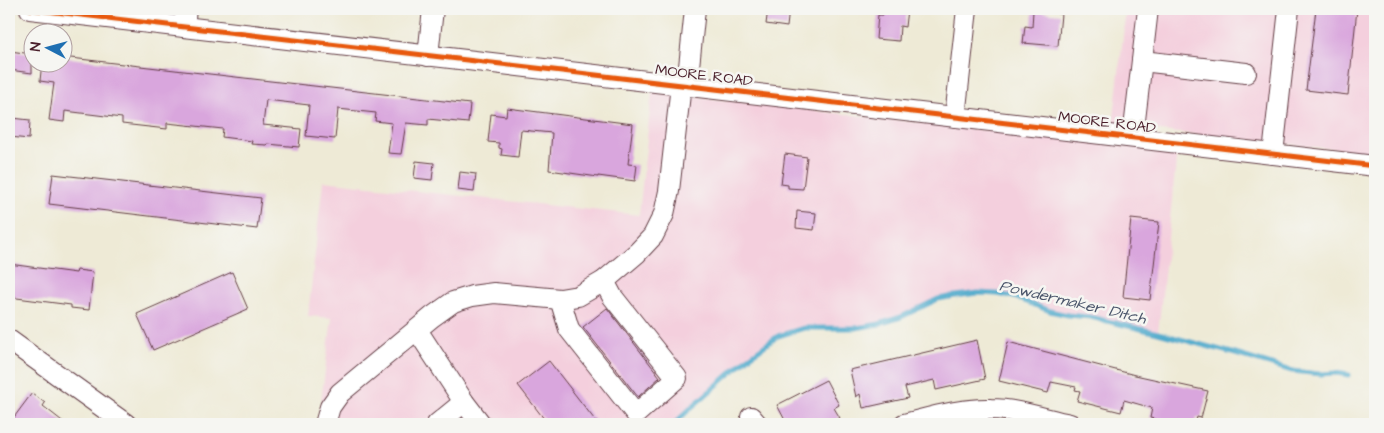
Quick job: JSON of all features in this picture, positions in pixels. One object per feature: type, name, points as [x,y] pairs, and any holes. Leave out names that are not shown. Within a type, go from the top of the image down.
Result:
[{"type":"street","name":"MOORE ROAD","points":[[30,9],[185,18],[428,56],[1375,166]]},
{"type":"street","points":[[428,56],[433,9]]},
{"type":"street","points":[[326,424],[330,407],[340,393],[453,302],[472,296],[494,294],[560,299],[578,296],[604,282],[653,236],[664,214],[669,191],[695,9]]},
{"type":"street","points":[[956,117],[967,9]]},
{"type":"street","points":[[1132,137],[1148,9]]},
{"type":"street","points":[[1273,154],[1289,9]]},
{"type":"street","points":[[1142,61],[1246,74]]},
{"type":"street","points":[[560,299],[569,329],[636,414],[677,378],[612,296],[604,282]]},
{"type":"street","points":[[417,330],[464,402],[481,424]]},
{"type":"street","points":[[9,340],[126,424]]},
{"type":"street","points":[[438,424],[464,402]]},
{"type":"street","points":[[904,424],[950,412],[992,409],[1007,410],[1070,424]]},
{"type":"shaded area","points":[[1126,9],[1375,9],[1375,152],[1113,126]]},
{"type":"shaded area","points":[[652,92],[1177,152],[1158,333],[1090,317],[1050,311],[1014,297],[978,293],[938,299],[901,317],[879,324],[856,328],[804,328],[778,336],[749,357],[674,424],[318,424],[332,318],[308,316],[323,181],[639,215]]},
{"type":"building","points":[[768,9],[789,9],[787,27],[766,24]]},
{"type":"building","points":[[884,9],[907,9],[905,27],[900,26],[899,41],[876,39],[878,15],[883,15]]},
{"type":"building","points":[[1316,9],[1357,9],[1348,95],[1306,90]]},
{"type":"building","points":[[1033,11],[1061,14],[1058,46],[1023,43],[1025,26],[1032,27]]},
{"type":"building","points":[[10,51],[22,53],[22,72],[9,70]]},
{"type":"building","points":[[72,58],[470,104],[468,123],[428,119],[428,125],[406,123],[401,154],[388,153],[392,123],[375,121],[376,113],[338,109],[335,139],[306,136],[309,105],[266,100],[263,125],[301,129],[299,147],[251,144],[252,141],[222,137],[223,129],[167,123],[167,129],[122,124],[122,118],[65,111],[64,122],[49,120],[54,83],[40,81],[41,72],[72,72]]},
{"type":"building","points":[[507,108],[633,124],[628,164],[637,165],[635,181],[549,170],[552,133],[521,130],[518,157],[501,155],[502,149],[499,148],[499,143],[488,142],[491,114],[506,116]]},
{"type":"building","points":[[12,118],[30,120],[29,139],[10,137]]},
{"type":"building","points":[[785,154],[807,157],[803,189],[788,188],[788,185],[781,184]]},
{"type":"building","points":[[416,161],[434,163],[432,180],[414,178]]},
{"type":"building","points":[[460,172],[476,174],[474,192],[458,190]]},
{"type":"building","points":[[53,174],[261,198],[257,229],[49,204]]},
{"type":"building","points":[[797,211],[816,213],[814,230],[796,228]]},
{"type":"building","points":[[1131,219],[1159,222],[1150,300],[1123,297]]},
{"type":"building","points":[[9,264],[76,273],[77,270],[93,272],[89,310],[71,308],[71,305],[9,297]]},
{"type":"building","points":[[232,272],[248,309],[153,350],[137,314]]},
{"type":"building","points":[[607,308],[660,377],[638,397],[583,327]]},
{"type":"building","points":[[977,340],[985,379],[936,390],[934,380],[905,387],[908,398],[863,408],[860,394],[856,397],[850,370]]},
{"type":"building","points":[[1008,342],[1135,375],[1208,391],[1201,418],[1197,417],[1195,424],[1176,424],[1150,418],[1152,408],[1124,400],[1121,412],[1077,401],[1080,391],[1075,390],[1076,387],[1051,382],[1048,393],[999,381]]},
{"type":"building","points":[[549,361],[598,424],[548,424],[518,385]]},
{"type":"building","points":[[826,380],[839,405],[834,408],[840,418],[827,424],[787,424],[777,405]]},
{"type":"building","points":[[32,393],[45,403],[43,406],[66,424],[9,424]]},
{"type":"waterway","name":"Powdermaker Ditch","points":[[674,424],[749,357],[778,336],[804,328],[856,328],[879,324],[901,317],[938,299],[978,293],[1014,297],[1050,311],[1090,317],[1158,333],[1292,371],[1349,375]]},
{"type":"cycle path","points":[[30,9],[1375,166]]}]
